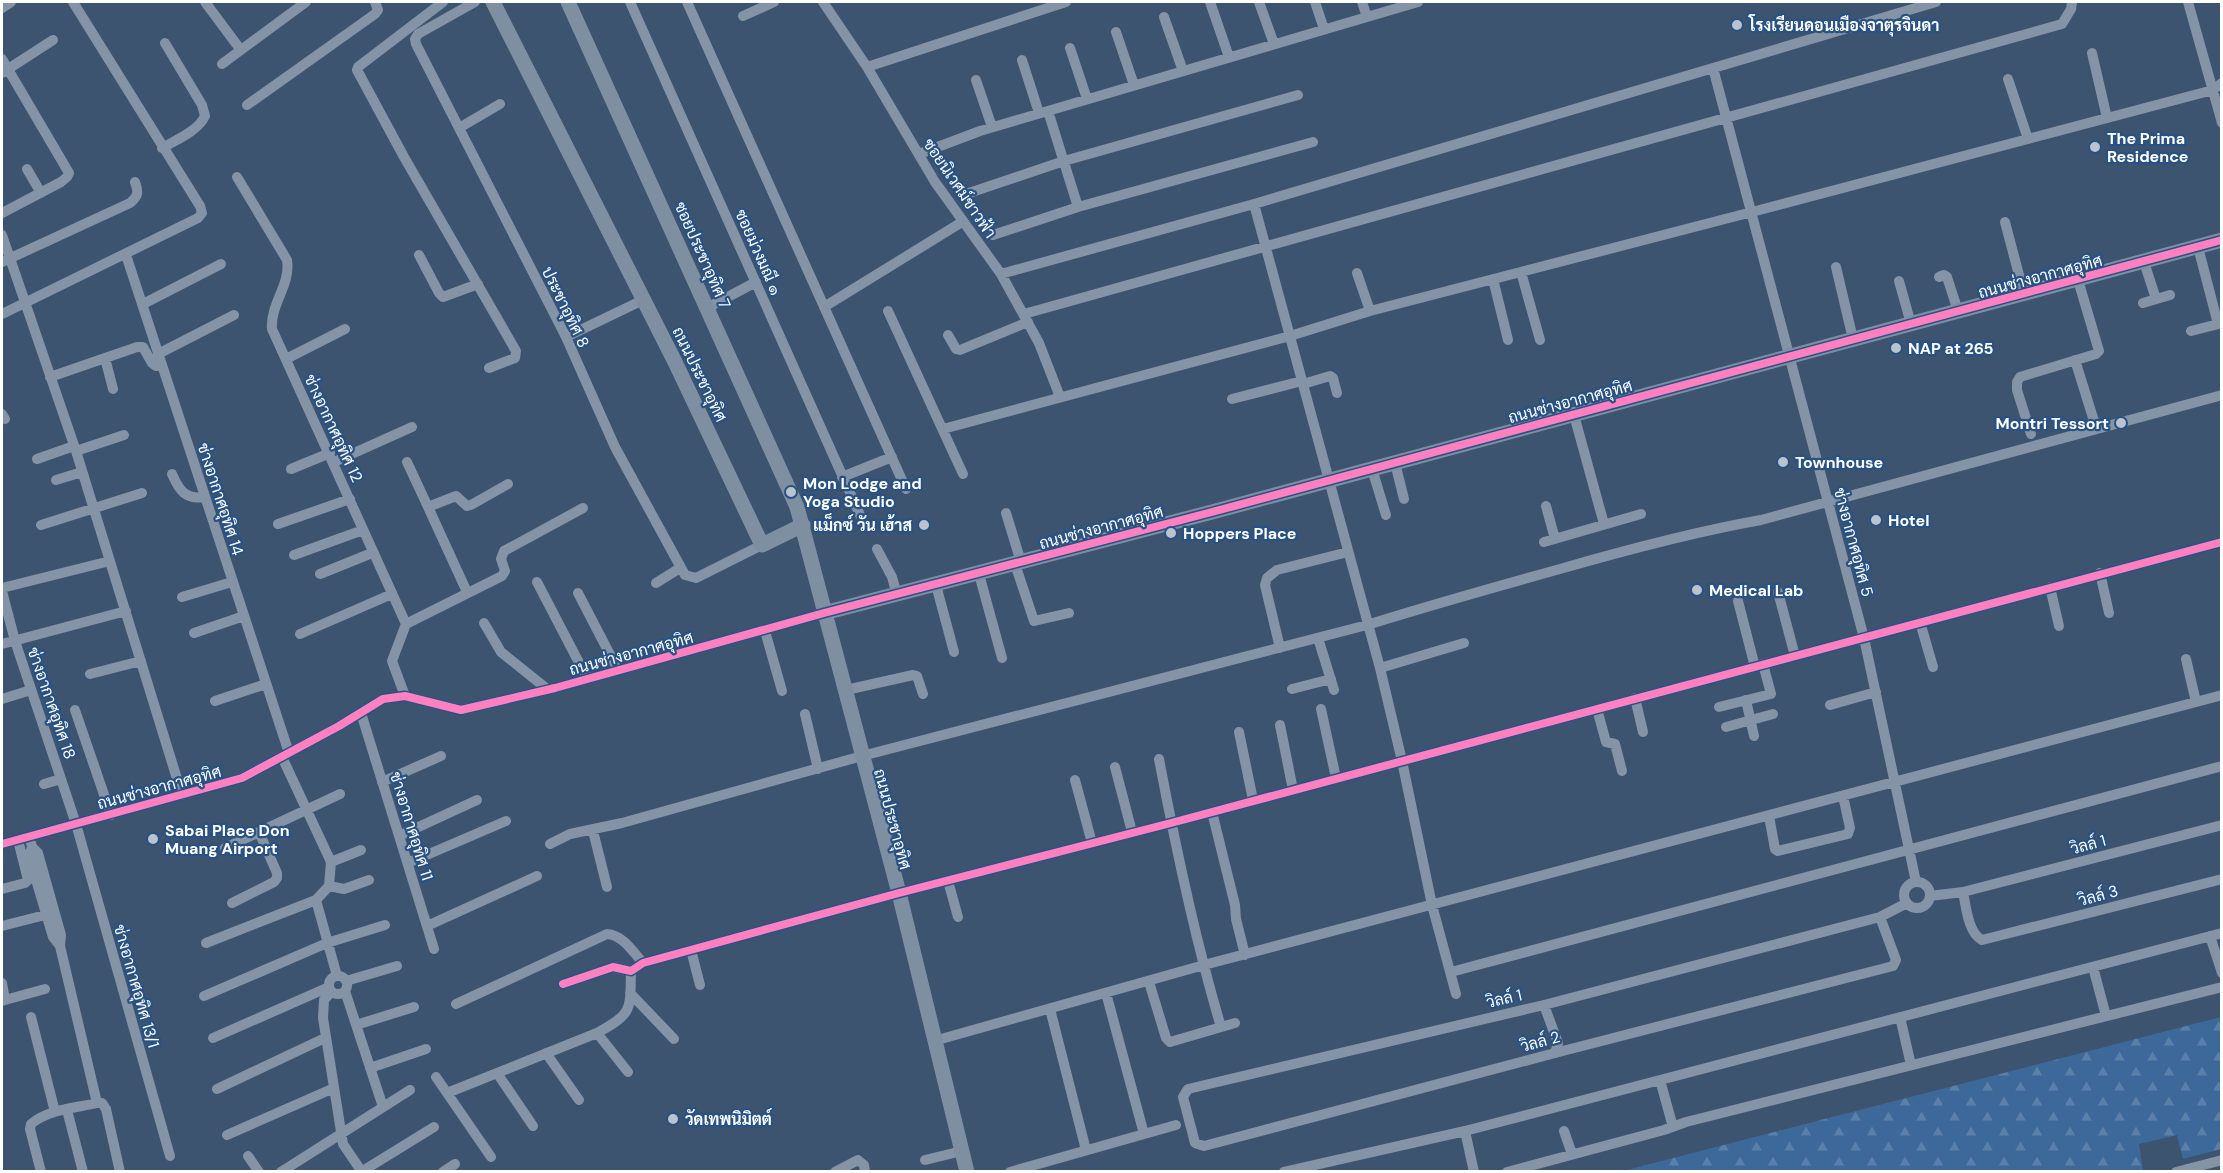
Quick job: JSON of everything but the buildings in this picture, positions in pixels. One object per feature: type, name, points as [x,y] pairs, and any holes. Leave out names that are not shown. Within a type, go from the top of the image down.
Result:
[{"type":"street","points":[[2,8],[11,2]]},
{"type":"street","points":[[2,314],[126,255],[198,218],[202,213],[200,206],[73,2]]},
{"type":"street","points":[[207,2],[240,49]]},
{"type":"street","points":[[222,64],[306,2]]},
{"type":"street","points":[[247,105],[375,14],[378,10],[375,2]]},
{"type":"street","points":[[443,2],[357,70],[517,355],[515,358],[489,368]]},
{"type":"street","name":"ประชาอุทิศ 8","points":[[475,2],[418,34],[415,39],[566,338],[615,447],[680,568]]},
{"type":"street","name":"ถนนประชาอุทิศ","points":[[493,2],[643,300],[762,545]]},
{"type":"street","name":"ซอยประชาอุทิศ 7","points":[[568,2],[797,507],[803,525]]},
{"type":"street","name":"ซอยม่วงมณี ๑","points":[[630,2],[860,515]]},
{"type":"street","points":[[687,2],[906,489]]},
{"type":"street","points":[[743,16],[774,2]]},
{"type":"street","name":"ซอยนิเวศม์ชาวฟ้า","points":[[823,2],[867,68],[962,222],[1001,274],[1039,343],[1060,397]]},
{"type":"street","points":[[867,68],[1066,2]]},
{"type":"street","points":[[1210,2],[1229,57]]},
{"type":"street","points":[[1259,2],[1274,44]]},
{"type":"street","points":[[1315,2],[1324,29]]},
{"type":"street","points":[[1362,2],[1367,17]]},
{"type":"street","points":[[918,154],[992,127],[1415,2]]},
{"type":"street","points":[[1001,274],[1254,204],[1936,2]]},
{"type":"street","points":[[948,335],[956,349],[960,350],[1026,318],[1266,246],[2062,24],[2071,9],[2072,2]]},
{"type":"street","points":[[2188,2],[2217,86],[2222,123]]},
{"type":"street","points":[[1164,17],[1183,71]]},
{"type":"street","points":[[1116,32],[1134,85]]},
{"type":"street","points":[[4,71],[53,40]]},
{"type":"street","points":[[162,148],[195,128],[205,116],[202,105],[165,43]]},
{"type":"street","points":[[1070,48],[1087,99]]},
{"type":"street","points":[[2092,53],[2107,118]]},
{"type":"street","points":[[2,59],[4,71],[69,173],[61,182],[2,213]]},
{"type":"street","points":[[1022,60],[1064,161],[1078,207]]},
{"type":"street","name":"ช่างอากาศอุทิศ 5","points":[[1713,68],[1864,638],[1916,882]]},
{"type":"street","points":[[2008,79],[2028,139]]},
{"type":"street","points":[[976,80],[992,127]]},
{"type":"street","points":[[943,429],[1290,336],[1370,311],[2028,139],[2217,86]]},
{"type":"street","points":[[966,194],[1064,161],[1298,95]]},
{"type":"street","points":[[459,128],[500,104]]},
{"type":"street","points":[[993,235],[1078,207],[1313,142]]},
{"type":"street","points":[[27,169],[41,193]]},
{"type":"street","name":"ช่างอากาศอุทิศ 12","points":[[237,177],[287,260],[289,273],[272,320],[272,329],[332,457],[405,624]]},
{"type":"street","points":[[6,260],[130,203],[137,197],[135,182]]},
{"type":"street","points":[[1254,204],[1380,668],[1432,905],[1456,994]]},
{"type":"street","points":[[824,307],[962,222]]},
{"type":"street","points":[[2005,222],[2024,294]]},
{"type":"street","points":[[2,235],[6,260],[25,303],[75,449],[182,795]]},
{"type":"street","name":"ถนนช่างอากาศอุทิศ","points":[[2,844],[18,840],[31,842],[76,824],[242,778],[361,713],[382,699],[405,696],[461,710],[547,689],[2222,240]]},
{"type":"street","points":[[2191,331],[2220,323],[2198,247]]},
{"type":"street","name":"ช่างอากาศอุทิศ 14","points":[[126,255],[266,684],[285,755],[307,810],[332,862]]},
{"type":"street","points":[[419,255],[442,297],[478,284]]},
{"type":"street","points":[[2144,262],[2156,299]]},
{"type":"street","points":[[143,304],[221,264]]},
{"type":"street","points":[[1836,267],[1853,339]]},
{"type":"street","points":[[1357,273],[1370,311]]},
{"type":"street","points":[[1521,273],[1540,340]]},
{"type":"street","points":[[1939,277],[1944,275],[1947,277],[1958,311]]},
{"type":"street","points":[[1492,279],[1508,340]]},
{"type":"street","points":[[2031,434],[2017,382],[2020,377],[2099,351],[2078,280]]},
{"type":"street","points":[[1899,281],[1911,324]]},
{"type":"street","points":[[707,308],[756,282]]},
{"type":"street","points":[[2143,303],[2170,296]]},
{"type":"street","points":[[566,338],[643,300]]},
{"type":"street","points":[[888,311],[963,474]]},
{"type":"street","points":[[50,377],[137,347],[143,347],[156,366],[159,359],[234,315]]},
{"type":"street","points":[[286,359],[345,329]]},
{"type":"street","points":[[105,358],[113,388]]},
{"type":"street","points":[[2075,360],[2094,421]]},
{"type":"street","points":[[1232,399],[1330,376],[1333,378],[1337,393]]},
{"type":"street","points":[[550,844],[570,834],[592,831],[862,756],[1367,625],[1610,555],[1730,525],[1761,520],[2222,395]]},
{"type":"street","points":[[1574,415],[1604,524]]},
{"type":"street","points":[[291,469],[332,457],[412,427]]},
{"type":"street","points":[[37,459],[124,435]]},
{"type":"street","points":[[842,477],[891,457]]},
{"type":"street","points":[[407,462],[467,592]]},
{"type":"street","points":[[1395,463],[1404,499]]},
{"type":"street","points":[[1372,469],[1386,515]]},
{"type":"street","points":[[56,480],[82,472]]},
{"type":"street","points":[[172,474],[180,491],[187,496],[205,498]]},
{"type":"street","points":[[428,507],[456,496],[468,506],[508,484]]},
{"type":"street","points":[[41,525],[142,493]]},
{"type":"street","points":[[278,524],[350,499]]},
{"type":"street","points":[[1546,506],[1556,539]]},
{"type":"street","points":[[405,696],[392,661],[405,624],[504,574],[501,560],[504,551],[583,508]]},
{"type":"street","points":[[1006,513],[1034,621],[1069,613]]},
{"type":"street","points":[[1544,542],[1641,514]]},
{"type":"street","points":[[656,583],[680,568],[685,575],[696,578],[803,525]]},
{"type":"street","name":"ถนนประชาอุทิศ","points":[[803,525],[824,613],[899,893],[967,1172]]},
{"type":"street","points":[[294,555],[363,530]]},
{"type":"street","points":[[563,984],[613,967],[631,971],[643,963],[899,893],[1171,823],[2222,542]]},
{"type":"street","points":[[877,549],[892,578],[897,595]]},
{"type":"street","points":[[1280,648],[1265,585],[1267,578],[1277,570],[1348,552]]},
{"type":"street","points":[[320,574],[372,553]]},
{"type":"street","points":[[2,590],[110,561]]},
{"type":"street","points":[[2100,573],[2109,613]]},
{"type":"street","points":[[979,574],[1002,658]]},
{"type":"street","points":[[182,597],[232,582]]},
{"type":"street","points":[[537,582],[587,678]]},
{"type":"street","points":[[936,585],[954,652]]},
{"type":"street","points":[[2049,587],[2059,626]]},
{"type":"street","name":"ช่างอากาศอุทิศ 18","points":[[2,590],[15,641],[76,824]]},
{"type":"street","points":[[1778,592],[1796,656]]},
{"type":"street","points":[[578,593],[618,670]]},
{"type":"street","points":[[300,634],[392,594]]},
{"type":"street","points":[[1719,707],[1771,694],[1738,601]]},
{"type":"street","points":[[2,644],[126,611]]},
{"type":"street","points":[[194,633],[243,616]]},
{"type":"street","points":[[1920,622],[1933,667]]},
{"type":"street","points":[[484,623],[501,651],[547,689]]},
{"type":"street","points":[[765,631],[782,691]]},
{"type":"street","points":[[1292,689],[1333,684],[1318,638]]},
{"type":"street","points":[[1380,668],[1464,643]]},
{"type":"street","points":[[2187,659],[2196,702]]},
{"type":"street","points":[[90,674],[141,661]]},
{"type":"street","points":[[846,690],[913,675],[917,676],[923,693]]},
{"type":"street","points":[[215,701],[266,684]]},
{"type":"street","points":[[2,699],[31,690]]},
{"type":"street","points":[[1830,705],[1876,692]]},
{"type":"street","points":[[934,1041],[1204,965],[2222,695]]},
{"type":"street","points":[[1635,698],[1643,732]]},
{"type":"street","points":[[1746,700],[1754,736]]},
{"type":"street","points":[[1321,709],[1336,778]]},
{"type":"street","points":[[1597,709],[1606,742],[1615,744],[1622,771]]},
{"type":"street","points":[[75,710],[111,814]]},
{"type":"street","name":"ช่างอากาศอุทิศ 11","points":[[361,713],[434,949]]},
{"type":"street","points":[[805,714],[818,769]]},
{"type":"street","points":[[1726,727],[1773,714]]},
{"type":"street","points":[[1280,724],[1293,789]]},
{"type":"street","points":[[1239,732],[1253,800]]},
{"type":"street","points":[[382,782],[441,756]]},
{"type":"street","points":[[1159,759],[1171,823],[1221,1027]]},
{"type":"street","points":[[1451,972],[2222,766]]},
{"type":"street","points":[[1115,767],[1132,832]]},
{"type":"street","points":[[44,784],[61,779]]},
{"type":"street","points":[[1075,780],[1092,843]]},
{"type":"street","points":[[225,848],[340,794]]},
{"type":"street","points":[[1768,816],[1775,849],[1778,851],[1848,834],[1850,828],[1843,796]]},
{"type":"street","points":[[399,836],[477,800]]},
{"type":"street","points":[[1212,812],[1245,954]]},
{"type":"street","points":[[408,863],[506,821]]},
{"type":"street","name":"ช่างอากาศอุทิศ 13/1","points":[[76,824],[170,1156]]},
{"type":"street","name":"วิลล์ 1","points":[[1930,896],[1963,892],[2222,825]]},
{"type":"street","points":[[592,831],[607,887]]},
{"type":"street","points":[[232,903],[274,882],[277,878],[277,873],[259,832]]},
{"type":"street","points":[[2,889],[25,883],[28,880],[18,840]]},
{"type":"street","points":[[31,842],[29,856],[45,915],[53,937],[60,946]]},
{"type":"street","points":[[31,842],[38,853],[61,935],[60,946],[98,1103]]},
{"type":"street","points":[[206,943],[315,900],[329,886],[332,862],[361,850]]},
{"type":"street","points":[[427,926],[537,876]]},
{"type":"street","name":"วิลล์ 3","points":[[1963,892],[1973,932],[1977,938],[1982,940],[2222,879]]},
{"type":"street","points":[[329,886],[344,890],[369,880]]},
{"type":"street","points":[[948,881],[958,917]]},
{"type":"street","points":[[1916,882],[1925,884],[1930,896],[1925,905],[1920,907],[1907,903],[1905,889],[1916,882]]},
{"type":"street","points":[[315,900],[327,943],[343,982],[383,1107]]},
{"type":"street","name":"วิลล์ 1","points":[[1196,1143],[1183,1098],[1188,1089],[1544,1005],[1880,917],[1907,903]]},
{"type":"street","points":[[2,926],[45,915]]},
{"type":"street","name":"วิลล์ 2","points":[[1196,1143],[1204,1146],[1893,966],[1896,960],[1880,917]]},
{"type":"street","points":[[204,996],[327,943],[385,925]]},
{"type":"street","points":[[1284,1172],[1465,1131],[2222,933]]},
{"type":"street","points":[[456,1004],[607,934],[615,935],[624,941],[643,963]]},
{"type":"street","points":[[2210,936],[2222,973]]},
{"type":"street","points":[[691,950],[700,985]]},
{"type":"street","points":[[397,966],[343,982],[329,982],[330,990],[323,1007],[325,1038],[340,1134],[348,1154],[361,1171],[434,1127]]},
{"type":"street","points":[[2093,967],[2106,1016]]},
{"type":"street","points":[[447,1093],[597,1033],[620,1021],[626,1015],[631,971]]},
{"type":"street","points":[[330,990],[336,994],[343,982]]},
{"type":"street","points":[[1149,982],[1166,1038],[1170,1042],[1235,1023]]},
{"type":"street","points":[[2,983],[3,1000],[45,989]]},
{"type":"street","points":[[1508,1172],[1911,1065],[2222,987]]},
{"type":"street","points":[[213,1038],[330,990]]},
{"type":"street","points":[[630,993],[674,1039]]},
{"type":"street","points":[[1106,993],[1144,1134]]},
{"type":"street","points":[[1544,1005],[1558,1042],[1555,1053]]},
{"type":"street","points":[[356,1025],[414,1006]]},
{"type":"street","points":[[1050,1008],[1086,1150]]},
{"type":"street","points":[[31,1017],[55,1112]]},
{"type":"street","points":[[1900,1017],[1911,1065]]},
{"type":"street","points":[[597,1033],[628,1072]]},
{"type":"street","points":[[216,1089],[325,1038]]},
{"type":"street","points":[[370,1068],[426,1049]]},
{"type":"street","points":[[546,1053],[579,1100]]},
{"type":"street","points":[[497,1073],[533,1126]]},
{"type":"street","points":[[436,1077],[491,1156]]},
{"type":"street","points":[[1660,1080],[1673,1127]]},
{"type":"street","points":[[226,1135],[334,1088]]},
{"type":"street","points":[[281,1172],[410,1090]]},
{"type":"street","points":[[41,1172],[30,1129],[35,1121],[55,1112],[102,1103],[106,1109],[120,1172]]},
{"type":"street","points":[[67,1110],[83,1172]]},
{"type":"street","points":[[1010,1172],[1176,1125]]},
{"type":"street","points":[[1465,1131],[1474,1172]]},
{"type":"street","points":[[1564,1131],[1572,1154]]},
{"type":"street","points":[[925,1160],[962,1151]]},
{"type":"street","points":[[248,1156],[259,1172]]},
{"type":"street","points":[[836,1172],[858,1160],[864,1165],[865,1172]]},
{"type":"street","points":[[2176,1172],[2222,1160]]},
{"type":"street","points":[[443,1172],[455,1164]]},
{"type":"green space","points":[[2221,1017],[2221,1149],[2183,1159],[2177,1135],[2139,1144],[2143,1171],[1623,1171]]},
{"type":"cycle path","points":[[2,844],[242,778],[339,726],[383,699],[405,696],[461,710],[555,688],[824,613],[1212,512],[2222,240]]},
{"type":"cycle path","points":[[563,984],[613,967],[631,971],[643,963],[899,893],[1171,823],[2222,542]]},
{"type":"place","name":"โรงเรียนดอนเมืองจาตุรจินดา","points":[[1737,25]]},
{"type":"place","name":"The Prima Residence","points":[[2095,147]]},
{"type":"place","name":"NAP at 265","points":[[1896,348]]},
{"type":"place","name":"Montri Tessort","points":[[2121,423]]},
{"type":"place","name":"Townhouse","points":[[1783,462]]},
{"type":"place","name":"Mon Lodge and Yoga Studio","points":[[791,492]]},
{"type":"place","name":"Hotel","points":[[1876,520]]},
{"type":"place","name":"แม็กซ์ วัน เฮ้าส","points":[[924,525]]},
{"type":"place","name":"Hoppers Place","points":[[1171,533]]},
{"type":"place","name":"Medical Lab","points":[[1697,590]]},
{"type":"place","name":"Sabai Place Don Muang Airport","points":[[153,839]]},
{"type":"place","name":"วัดเทพนิมิตต์","points":[[673,1119]]}]
